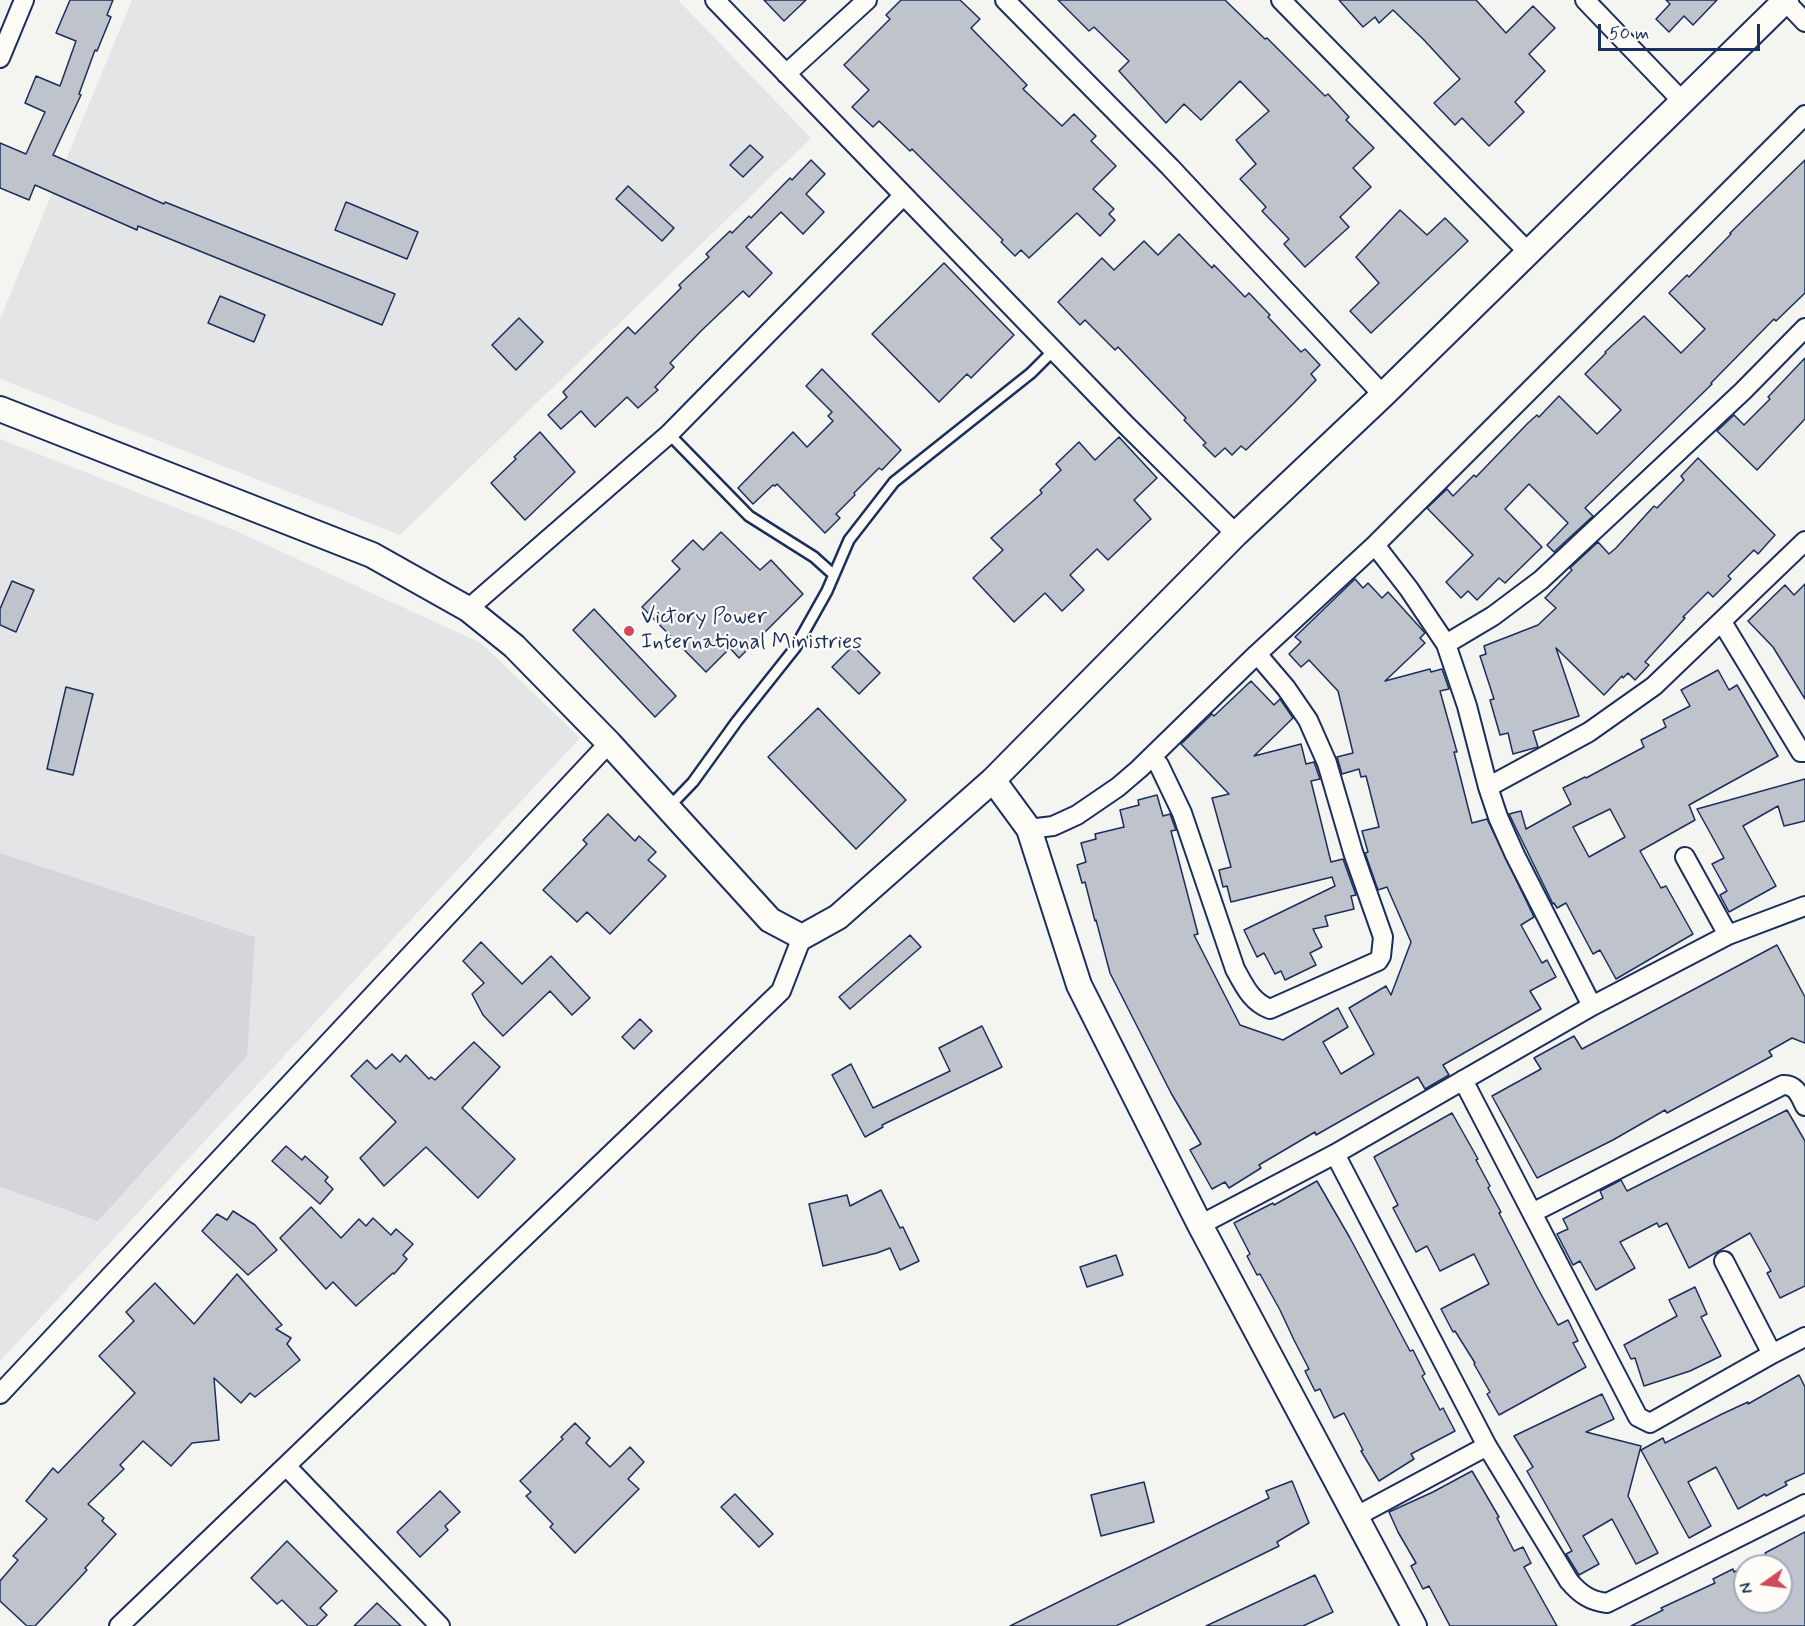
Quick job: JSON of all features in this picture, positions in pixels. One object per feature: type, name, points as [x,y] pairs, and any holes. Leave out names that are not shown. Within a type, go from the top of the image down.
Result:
[{"type":"street","points":[[0,58],[24,0]]},
{"type":"street","points":[[715,0],[1125,424],[1236,534]]},
{"type":"street","points":[[786,74],[867,0]]},
{"type":"street","points":[[1005,0],[1170,167],[1383,395]]},
{"type":"street","points":[[1281,0],[1528,252]]},
{"type":"street","points":[[1585,0],[1683,102]]},
{"type":"street","points":[[120,1626],[781,991],[802,937],[838,917],[993,780],[1236,534],[1383,395],[1786,1],[1805,22]]},
{"type":"street","points":[[1029,829],[1053,825],[1077,815],[1118,787],[1152,757],[1257,654],[1375,545],[1805,115]]},
{"type":"street","points":[[468,609],[669,434],[903,196]]},
{"type":"street","points":[[1446,644],[1492,616],[1541,580],[1743,391],[1805,328]]},
{"type":"street","points":[[0,409],[372,555],[468,609],[514,646],[609,743],[770,920],[802,937]]},
{"type":"street","points":[[1488,787],[1589,732],[1654,686],[1805,541]]},
{"type":"street","points":[[1375,545],[1409,589],[1446,644],[1467,706],[1498,817],[1592,1006]]},
{"type":"street","points":[[1722,622],[1802,752],[1805,752]]},
{"type":"street","points":[[1152,757],[1159,765],[1182,813],[1235,969],[1248,993],[1261,1006],[1270,1009],[1378,961],[1381,956],[1383,937],[1353,852],[1327,763],[1308,720],[1286,687],[1257,654]]},
{"type":"street","points":[[0,1394],[609,743]]},
{"type":"street","points":[[993,780],[1029,829],[1079,985],[1200,1225],[1410,1625]]},
{"type":"street","points":[[1685,857],[1728,935]]},
{"type":"street","points":[[1200,1225],[1335,1154],[1592,1006],[1728,935],[1805,906]]},
{"type":"street","points":[[1463,1080],[1638,1417],[1650,1423],[1805,1337]]},
{"type":"street","points":[[1532,1213],[1783,1085],[1795,1088],[1805,1106]]},
{"type":"street","points":[[1335,1154],[1487,1446],[1569,1581],[1584,1596],[1596,1602],[1607,1603],[1805,1504]]},
{"type":"street","points":[[1724,1261],[1772,1354]]},
{"type":"street","points":[[1355,1517],[1487,1446]]},
{"type":"street","points":[[287,1467],[440,1626]]},
{"type":"lane","points":[[668,808],[693,782],[737,721],[795,648],[834,575],[849,540],[894,482],[1030,373],[1054,350]]},
{"type":"lane","points":[[669,434],[749,516],[814,557],[834,575]]},
{"type":"shaded area","points":[[132,0],[678,0],[811,138],[400,535],[0,379],[0,319]]},
{"type":"shaded area","points":[[0,439],[236,531],[481,643],[580,738],[0,1361]]},
{"type":"shaded area","points":[[0,853],[255,937],[247,1056],[98,1221],[0,1187]]},
{"type":"building","points":[[70,0],[113,0],[107,15],[111,17],[97,51],[95,50],[79,94],[81,95],[53,155],[164,204],[165,202],[395,294],[382,325],[138,226],[137,230],[35,185],[29,200],[0,188],[0,143],[26,154],[45,112],[25,103],[36,76],[60,86],[76,41],[56,33]]},
{"type":"building","points":[[764,0],[806,0],[784,21]]},
{"type":"building","points":[[901,0],[960,0],[980,19],[971,28],[1027,85],[1023,89],[1062,126],[1074,114],[1096,136],[1091,141],[1116,166],[1093,189],[1114,209],[1109,214],[1115,220],[1100,236],[1077,213],[1029,258],[1021,250],[1015,256],[1001,242],[1003,240],[912,149],[910,151],[879,121],[873,127],[852,107],[869,90],[844,65],[890,19],[886,15]]},
{"type":"building","points":[[1058,0],[1225,0],[1325,96],[1328,94],[1349,117],[1346,120],[1374,148],[1353,168],[1371,187],[1340,217],[1349,227],[1305,267],[1284,244],[1289,239],[1262,211],[1266,207],[1240,179],[1256,164],[1236,140],[1269,111],[1240,81],[1201,120],[1184,104],[1166,123],[1119,71],[1129,61],[1094,27],[1089,31]]},
{"type":"building","points":[[1339,0],[1476,0],[1506,33],[1533,6],[1555,28],[1529,54],[1545,71],[1515,102],[1524,112],[1489,146],[1462,118],[1455,125],[1434,103],[1460,79],[1424,40],[1393,10],[1379,23],[1375,17],[1363,27]]},
{"type":"building","points":[[1666,0],[1717,0],[1693,25],[1684,16],[1669,32],[1656,19],[1670,4]]},
{"type":"building","points":[[750,145],[763,157],[743,177],[730,165]]},
{"type":"building","points":[[811,160],[825,174],[806,194],[824,212],[803,234],[781,212],[746,247],[772,273],[749,297],[743,291],[701,331],[670,363],[674,367],[655,387],[658,390],[638,408],[627,397],[595,427],[581,411],[561,429],[548,415],[567,397],[563,392],[628,327],[635,334],[681,288],[679,285],[709,257],[706,254],[730,231],[732,233],[749,216],[751,218]]},
{"type":"building","points":[[1805,160],[1805,293],[1776,321],[1774,319],[1712,384],[1585,508],[1593,516],[1554,552],[1547,545],[1568,523],[1529,484],[1505,509],[1542,547],[1505,583],[1499,578],[1477,600],[1468,591],[1461,598],[1446,582],[1473,555],[1427,508],[1447,489],[1453,496],[1474,475],[1476,477],[1528,423],[1537,415],[1539,417],[1559,396],[1597,434],[1621,410],[1585,374],[1644,316],[1681,353],[1705,329],[1669,293],[1687,275],[1689,277],[1730,233]]},
{"type":"building","points":[[628,186],[674,228],[662,241],[616,199]]},
{"type":"building","points":[[346,202],[418,232],[407,259],[335,230]]},
{"type":"building","points":[[1400,210],[1427,235],[1445,218],[1468,241],[1371,333],[1350,311],[1379,283],[1356,257]]},
{"type":"building","points":[[1179,234],[1212,268],[1214,265],[1245,297],[1249,293],[1301,352],[1305,349],[1320,365],[1311,374],[1316,380],[1294,403],[1246,450],[1241,446],[1232,455],[1225,448],[1215,457],[1203,445],[1206,443],[1184,420],[1186,418],[1118,347],[1115,350],[1085,320],[1080,325],[1058,302],[1102,258],[1114,270],[1144,241],[1158,255]]},
{"type":"building","points":[[944,263],[1014,335],[971,378],[967,374],[939,402],[872,334]]},
{"type":"building","points":[[220,296],[265,315],[254,342],[208,323]]},
{"type":"building","points":[[519,318],[543,342],[516,370],[492,345]]},
{"type":"building","points":[[1805,358],[1805,419],[1757,470],[1717,431],[1734,415],[1744,425]]},
{"type":"building","points":[[822,369],[901,450],[882,470],[879,468],[854,493],[855,495],[836,514],[840,518],[825,533],[777,484],[753,504],[738,488],[793,432],[807,447],[833,421],[828,416],[832,412],[806,386]]},
{"type":"building","points":[[540,432],[575,472],[525,520],[491,483]]},
{"type":"building","points":[[1119,437],[1157,478],[1134,500],[1151,519],[1108,560],[1097,549],[1070,575],[1084,590],[1062,611],[1045,593],[1014,622],[973,578],[1003,550],[991,538],[1042,493],[1040,490],[1061,470],[1056,464],[1079,442],[1095,460]]},
{"type":"building","points":[[1698,458],[1775,535],[1758,554],[1754,550],[1728,576],[1731,579],[1713,597],[1708,592],[1683,617],[1685,618],[1645,662],[1649,665],[1635,680],[1628,673],[1623,678],[1622,676],[1604,695],[1556,648],[1579,716],[1533,731],[1538,747],[1513,754],[1508,733],[1500,735],[1490,700],[1494,699],[1480,656],[1486,654],[1484,646],[1538,625],[1556,608],[1545,598],[1572,570],[1570,568],[1598,542],[1609,554],[1616,548],[1654,506],[1657,508],[1684,480],[1681,476]]},
{"type":"building","points":[[721,532],[760,570],[771,560],[803,594],[739,658],[730,648],[706,672],[642,607],[680,569],[672,561],[693,540],[703,550]]},
{"type":"building","points":[[1355,579],[1363,588],[1368,583],[1382,598],[1388,592],[1425,633],[1420,638],[1425,643],[1385,681],[1430,669],[1431,672],[1442,669],[1449,689],[1440,691],[1457,752],[1454,752],[1472,823],[1487,819],[1534,917],[1521,925],[1542,963],[1547,960],[1556,977],[1530,991],[1541,1009],[1443,1065],[1449,1075],[1425,1089],[1418,1077],[1316,1135],[1315,1132],[1259,1165],[1261,1168],[1229,1188],[1225,1182],[1212,1189],[1190,1150],[1201,1144],[1171,1093],[1110,973],[1085,882],[1082,883],[1077,865],[1086,862],[1081,843],[1096,839],[1095,834],[1124,827],[1120,810],[1139,805],[1138,800],[1157,795],[1163,816],[1170,814],[1176,830],[1171,831],[1198,934],[1194,935],[1240,1025],[1283,1040],[1338,1008],[1348,1027],[1323,1042],[1341,1074],[1374,1054],[1349,1008],[1386,986],[1391,995],[1411,942],[1387,887],[1378,890],[1365,853],[1368,852],[1362,831],[1379,827],[1366,776],[1361,777],[1359,769],[1342,774],[1337,757],[1353,753],[1338,691],[1309,660],[1301,667],[1289,654],[1301,642],[1295,637]]},
{"type":"building","points":[[12,581],[34,590],[16,632],[0,625],[0,609]]},
{"type":"building","points":[[1805,584],[1805,699],[1773,647],[1748,621],[1785,585],[1794,595]]},
{"type":"building","points":[[594,609],[676,696],[655,717],[573,630]]},
{"type":"building","points":[[853,646],[880,673],[859,694],[832,667]]},
{"type":"building","points":[[1718,670],[1729,690],[1737,685],[1778,756],[1689,805],[1695,820],[1640,851],[1661,888],[1666,886],[1693,934],[1616,979],[1600,950],[1593,954],[1566,903],[1557,908],[1553,904],[1509,814],[1521,811],[1526,829],[1571,804],[1563,788],[1644,747],[1641,740],[1666,727],[1663,720],[1690,706],[1681,690]],"holes":[[[1610,809],[1625,837],[1589,857],[1573,827]]]},
{"type":"building","points":[[1251,681],[1274,705],[1280,699],[1293,718],[1254,756],[1301,744],[1306,764],[1314,762],[1320,779],[1311,781],[1331,862],[1343,859],[1356,895],[1351,896],[1354,909],[1325,916],[1328,926],[1313,929],[1322,947],[1310,953],[1316,965],[1285,980],[1281,971],[1275,974],[1264,953],[1257,957],[1244,930],[1335,886],[1332,877],[1231,902],[1227,886],[1223,887],[1219,870],[1231,867],[1212,798],[1229,794],[1181,744]]},
{"type":"building","points":[[66,687],[93,694],[73,775],[47,769]]},
{"type":"building","points":[[818,708],[906,800],[856,849],[768,757]]},
{"type":"building","points":[[1805,779],[1805,821],[1784,826],[1778,806],[1743,826],[1776,886],[1729,912],[1720,895],[1727,891],[1712,864],[1724,858],[1697,809]]},
{"type":"building","points":[[608,814],[635,841],[639,836],[656,852],[648,860],[666,876],[610,934],[587,912],[577,922],[543,890],[587,844],[583,840]]},
{"type":"building","points":[[910,935],[921,947],[850,1009],[839,997]]},
{"type":"building","points":[[481,942],[522,984],[551,956],[590,998],[572,1015],[550,991],[503,1036],[483,1015],[472,994],[484,983],[463,961]]},
{"type":"building","points":[[1777,945],[1805,997],[1805,1043],[1792,1038],[1769,1051],[1772,1056],[1667,1113],[1665,1110],[1613,1140],[1537,1178],[1492,1096],[1541,1069],[1534,1058],[1574,1036],[1582,1049]]},
{"type":"building","points":[[640,1019],[652,1031],[634,1049],[622,1037]]},
{"type":"building","points":[[982,1026],[1002,1067],[882,1125],[883,1127],[865,1137],[832,1075],[851,1064],[873,1108],[950,1071],[939,1048]]},
{"type":"building","points":[[474,1042],[500,1067],[462,1108],[515,1159],[478,1198],[426,1147],[384,1186],[360,1158],[396,1122],[351,1076],[367,1060],[376,1069],[392,1054],[400,1062],[406,1055],[429,1079],[431,1077],[435,1080]]},
{"type":"building","points":[[1787,1110],[1805,1141],[1805,1286],[1780,1298],[1767,1273],[1771,1271],[1750,1233],[1689,1268],[1667,1223],[1659,1227],[1657,1223],[1620,1242],[1635,1268],[1596,1290],[1580,1261],[1573,1265],[1557,1234],[1568,1229],[1563,1219],[1603,1198],[1600,1191],[1621,1180],[1627,1191]]},
{"type":"building","points":[[1452,1113],[1478,1159],[1476,1160],[1490,1186],[1488,1188],[1501,1212],[1499,1213],[1558,1325],[1568,1320],[1578,1341],[1573,1343],[1586,1367],[1499,1415],[1487,1394],[1490,1392],[1475,1363],[1455,1331],[1453,1332],[1441,1309],[1489,1284],[1474,1254],[1440,1271],[1427,1246],[1416,1252],[1393,1208],[1398,1205],[1374,1157]]},
{"type":"building","points":[[286,1146],[302,1160],[305,1156],[328,1177],[325,1181],[333,1189],[320,1204],[272,1161]]},
{"type":"building","points":[[1317,1181],[1410,1351],[1413,1350],[1425,1374],[1422,1376],[1440,1410],[1443,1408],[1455,1431],[1411,1454],[1414,1459],[1379,1481],[1361,1451],[1363,1450],[1344,1413],[1334,1418],[1320,1389],[1315,1391],[1305,1371],[1309,1369],[1280,1310],[1247,1256],[1250,1254],[1234,1223],[1273,1203],[1274,1205]]},
{"type":"building","points":[[881,1190],[900,1228],[903,1227],[919,1261],[900,1270],[890,1248],[823,1266],[809,1204],[847,1195],[850,1206]]},
{"type":"building","points":[[311,1207],[341,1238],[359,1219],[366,1226],[373,1218],[391,1235],[396,1229],[413,1244],[403,1255],[407,1259],[394,1274],[356,1306],[333,1282],[326,1289],[280,1238]]},
{"type":"building","points":[[233,1211],[255,1225],[277,1250],[248,1275],[202,1231],[217,1214],[227,1220]]},
{"type":"building","points":[[1116,1255],[1123,1275],[1087,1287],[1080,1267]]},
{"type":"building","points":[[237,1274],[282,1325],[276,1329],[291,1338],[287,1344],[300,1360],[255,1397],[250,1393],[241,1403],[214,1378],[219,1440],[192,1443],[171,1466],[143,1441],[120,1465],[124,1469],[88,1504],[104,1518],[102,1521],[116,1534],[85,1568],[87,1570],[35,1626],[27,1626],[0,1601],[0,1581],[18,1560],[13,1556],[47,1519],[26,1501],[53,1468],[58,1473],[135,1393],[99,1356],[134,1321],[126,1312],[155,1283],[194,1324]]},
{"type":"building","points":[[1695,1287],[1707,1314],[1701,1317],[1721,1356],[1690,1371],[1644,1386],[1635,1358],[1631,1359],[1624,1345],[1677,1316],[1669,1300]]},
{"type":"building","points":[[1799,1375],[1805,1387],[1805,1473],[1785,1482],[1787,1485],[1738,1509],[1716,1467],[1688,1482],[1711,1526],[1689,1538],[1641,1450],[1663,1438],[1665,1443],[1722,1414],[1748,1402],[1748,1404]]},
{"type":"building","points":[[1602,1394],[1614,1419],[1586,1432],[1641,1446],[1628,1496],[1658,1553],[1636,1564],[1612,1519],[1583,1536],[1599,1564],[1579,1575],[1566,1554],[1572,1551],[1527,1471],[1533,1467],[1514,1436]]},
{"type":"building","points":[[575,1423],[590,1438],[586,1443],[610,1467],[630,1447],[644,1462],[628,1479],[639,1489],[575,1553],[550,1527],[553,1524],[526,1496],[531,1492],[520,1481],[563,1439],[561,1437]]},
{"type":"building","points":[[1472,1471],[1499,1517],[1497,1518],[1514,1551],[1523,1547],[1531,1563],[1524,1567],[1557,1626],[1450,1626],[1429,1586],[1423,1589],[1411,1566],[1416,1563],[1389,1512]]},
{"type":"building","points":[[1292,1481],[1309,1523],[1277,1542],[1279,1546],[1116,1626],[1010,1626],[1269,1498],[1266,1491]]},
{"type":"building","points":[[1144,1482],[1154,1522],[1101,1536],[1091,1495]]},
{"type":"building","points":[[440,1491],[460,1512],[445,1526],[448,1530],[420,1557],[397,1532]]},
{"type":"building","points":[[735,1494],[773,1534],[759,1547],[721,1507]]},
{"type":"building","points":[[1805,1532],[1805,1626],[1631,1626],[1663,1610],[1661,1608],[1715,1583],[1713,1579],[1733,1569],[1733,1614],[1793,1614],[1793,1554],[1765,1553]]},
{"type":"building","points":[[287,1541],[337,1591],[320,1608],[327,1615],[316,1626],[308,1626],[282,1600],[277,1604],[251,1578]]},
{"type":"building","points":[[1315,1575],[1333,1612],[1303,1626],[1206,1626]]},
{"type":"building","points":[[377,1603],[401,1626],[354,1626]]},
{"type":"place","name":"Victory Power International Ministries","points":[[629,631]]}]
